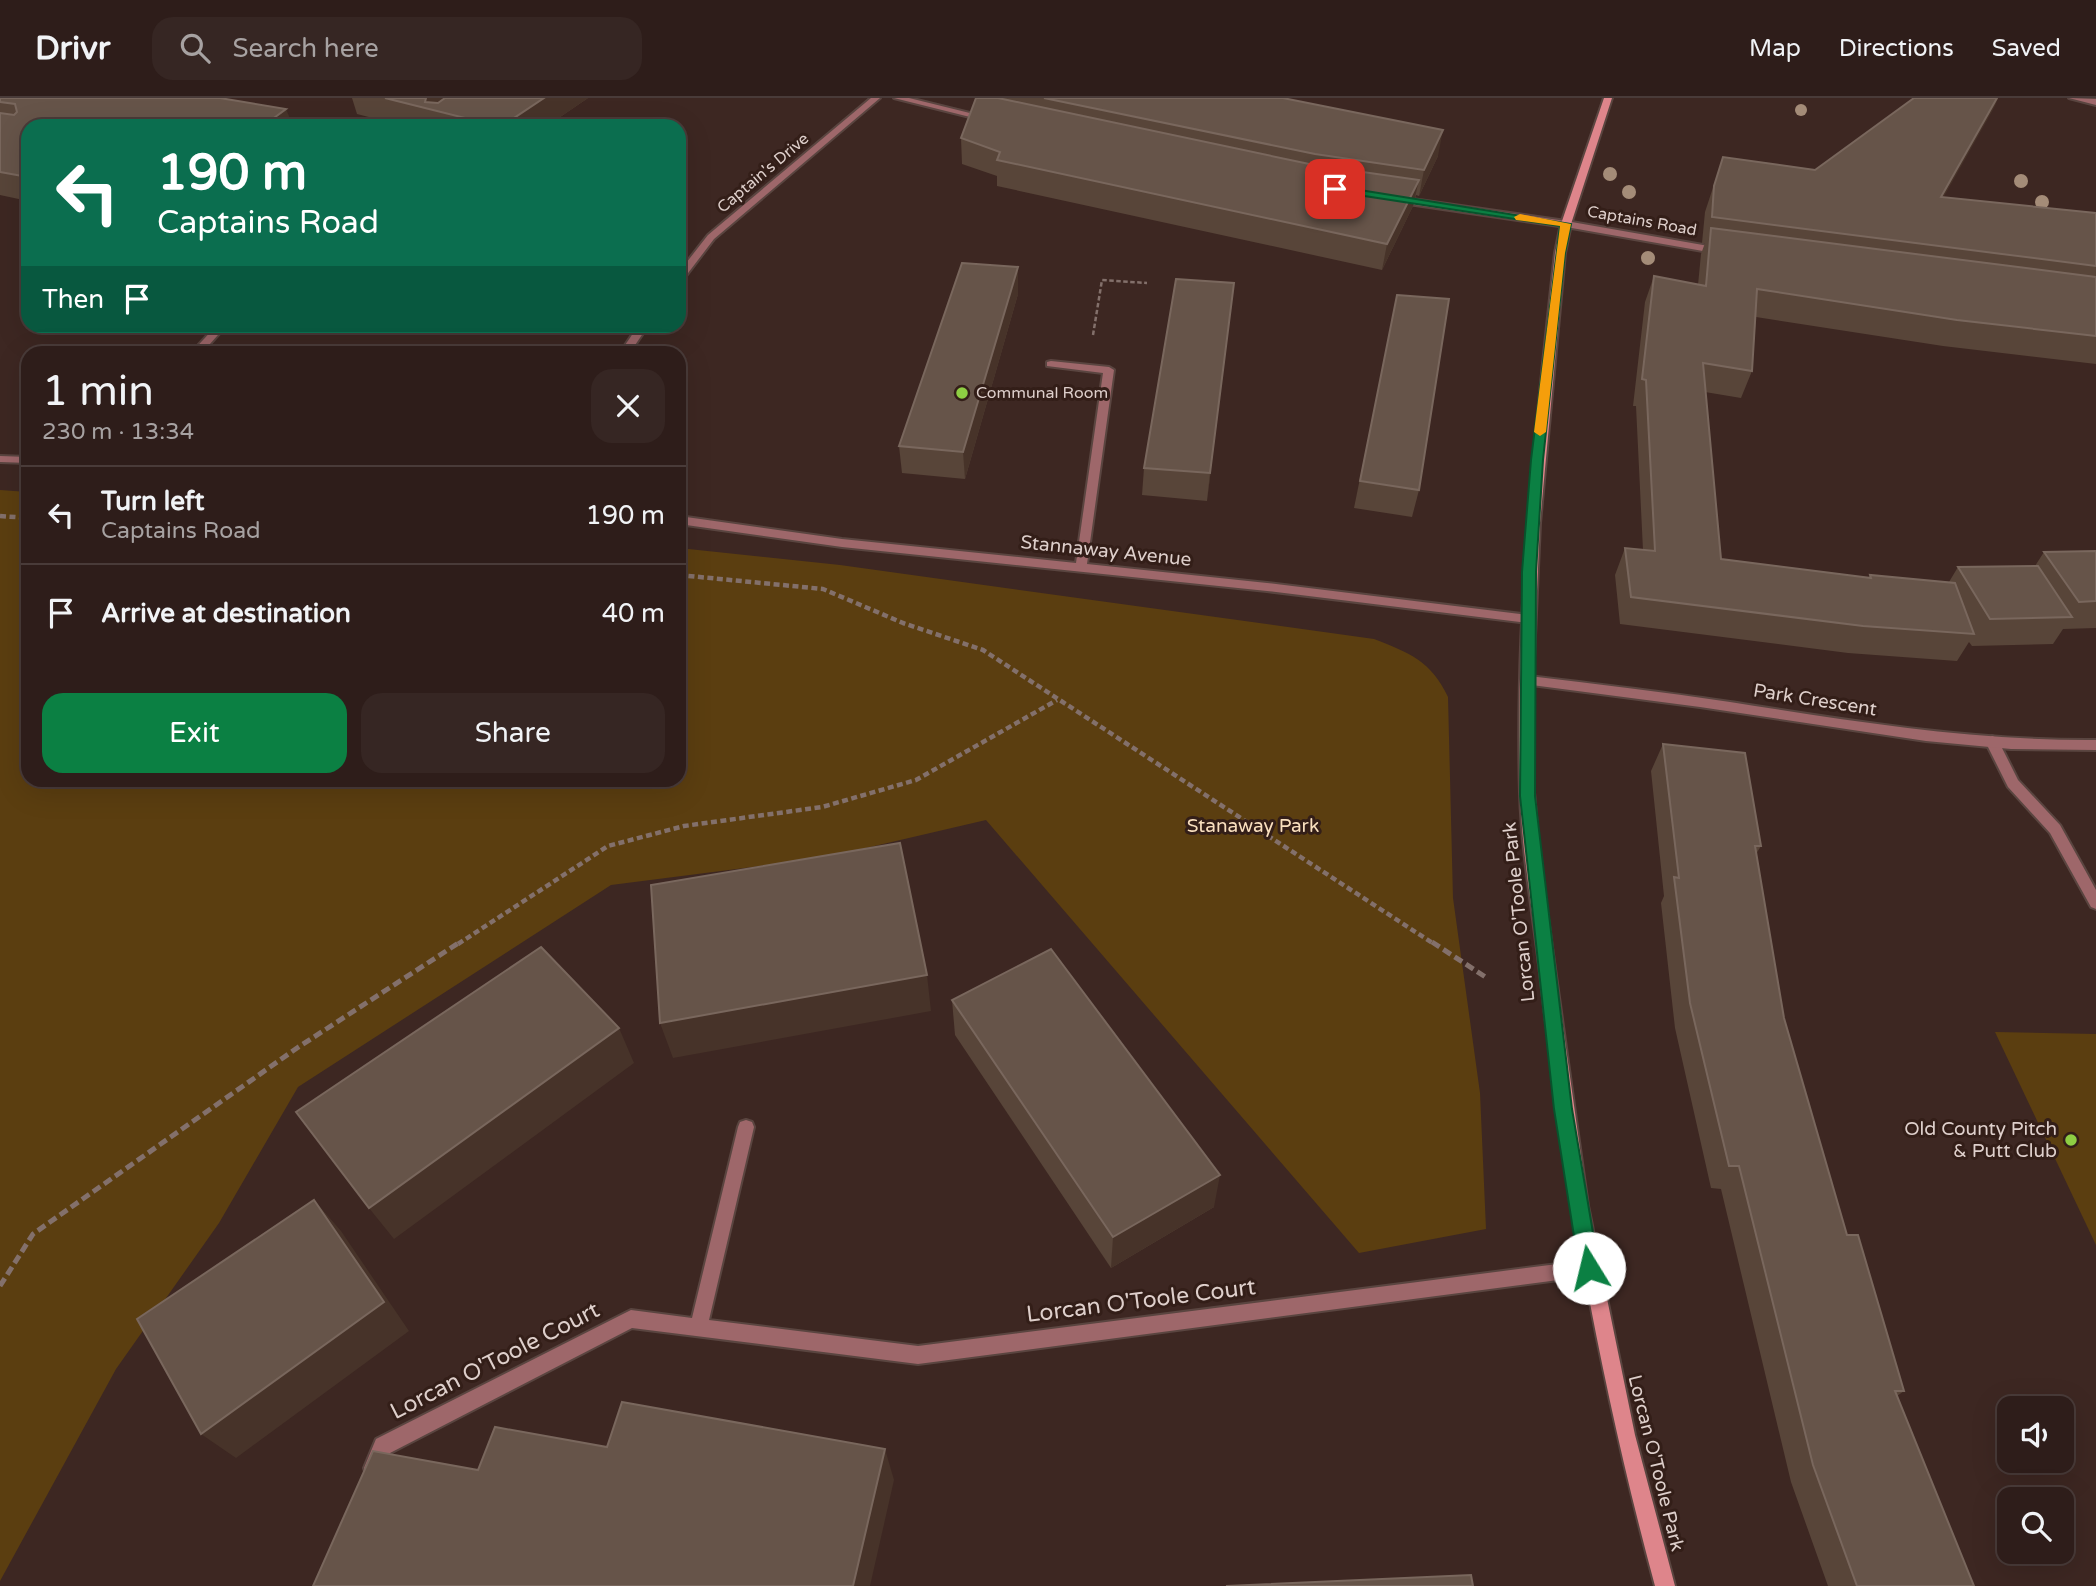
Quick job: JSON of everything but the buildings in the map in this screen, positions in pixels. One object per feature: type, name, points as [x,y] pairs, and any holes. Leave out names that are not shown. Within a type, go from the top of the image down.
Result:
[{"type":"street","name":"Captain's Drive","points":[[686,270],[711,237],[876,98]]},
{"type":"street","points":[[898,98],[998,121]]},
{"type":"street","name":"Lorcan O'Toole Park","points":[[1608,98],[1566,224],[1560,253],[1537,460],[1529,619],[1527,796],[1563,1109],[1589,1268],[1665,1586]]},
{"type":"street","points":[[2073,98],[2096,102]]},
{"type":"street","name":"Captains Road","points":[[1391,198],[1566,224],[1732,253]]},
{"type":"street","points":[[1051,364],[1108,370],[1081,568]]},
{"type":"street","points":[[0,459],[21,460]]},
{"type":"street","name":"Stannaway Avenue","points":[[686,521],[842,543],[1529,619]]},
{"type":"street","name":"Park Crescent","points":[[1529,681],[1660,696],[1870,729],[2047,747],[2096,745]]},
{"type":"street","points":[[1992,741],[2013,783],[2055,829],[2096,903]]},
{"type":"street","points":[[699,1327],[746,1127]]},
{"type":"street","name":"Lorcan O'Toole Court","points":[[366,1481],[383,1446],[631,1319],[918,1354],[1589,1268]]},
{"type":"path","points":[[1087,368],[1102,280],[1147,283]]},
{"type":"path","points":[[0,516],[21,518]]},
{"type":"path","points":[[686,576],[823,589],[903,624],[983,650],[1487,978]]},
{"type":"path","points":[[0,1286],[33,1234],[297,1048],[608,845],[684,827],[822,807],[916,780],[1057,700]]},
{"type":"green space","name":"Stanaway Park","points":[[0,490],[21,492],[21,787],[686,787],[686,549],[840,565],[1374,639],[1418,660],[1441,685],[1448,697],[1453,898],[1480,1093],[1486,1229],[1359,1253],[986,820],[823,858],[611,885],[298,1087],[219,1223],[116,1369],[0,1581]]},
{"type":"green space","name":"Old County Pitch & Putt Club","points":[[1995,1032],[2096,1034],[2096,1245]]},
{"type":"slow traffic","points":[[1520,217],[1566,224],[1560,253],[1540,432]]},
{"type":"place","name":"Communal Room","points":[[962,393]]},
{"type":"place","name":"Old County Pitch & Putt Club","points":[[2071,1140]]},
{"type":"route","points":[[1335,189],[1566,224],[1560,253],[1537,460],[1529,572],[1527,796],[1563,1109],[1589,1268]]}]
